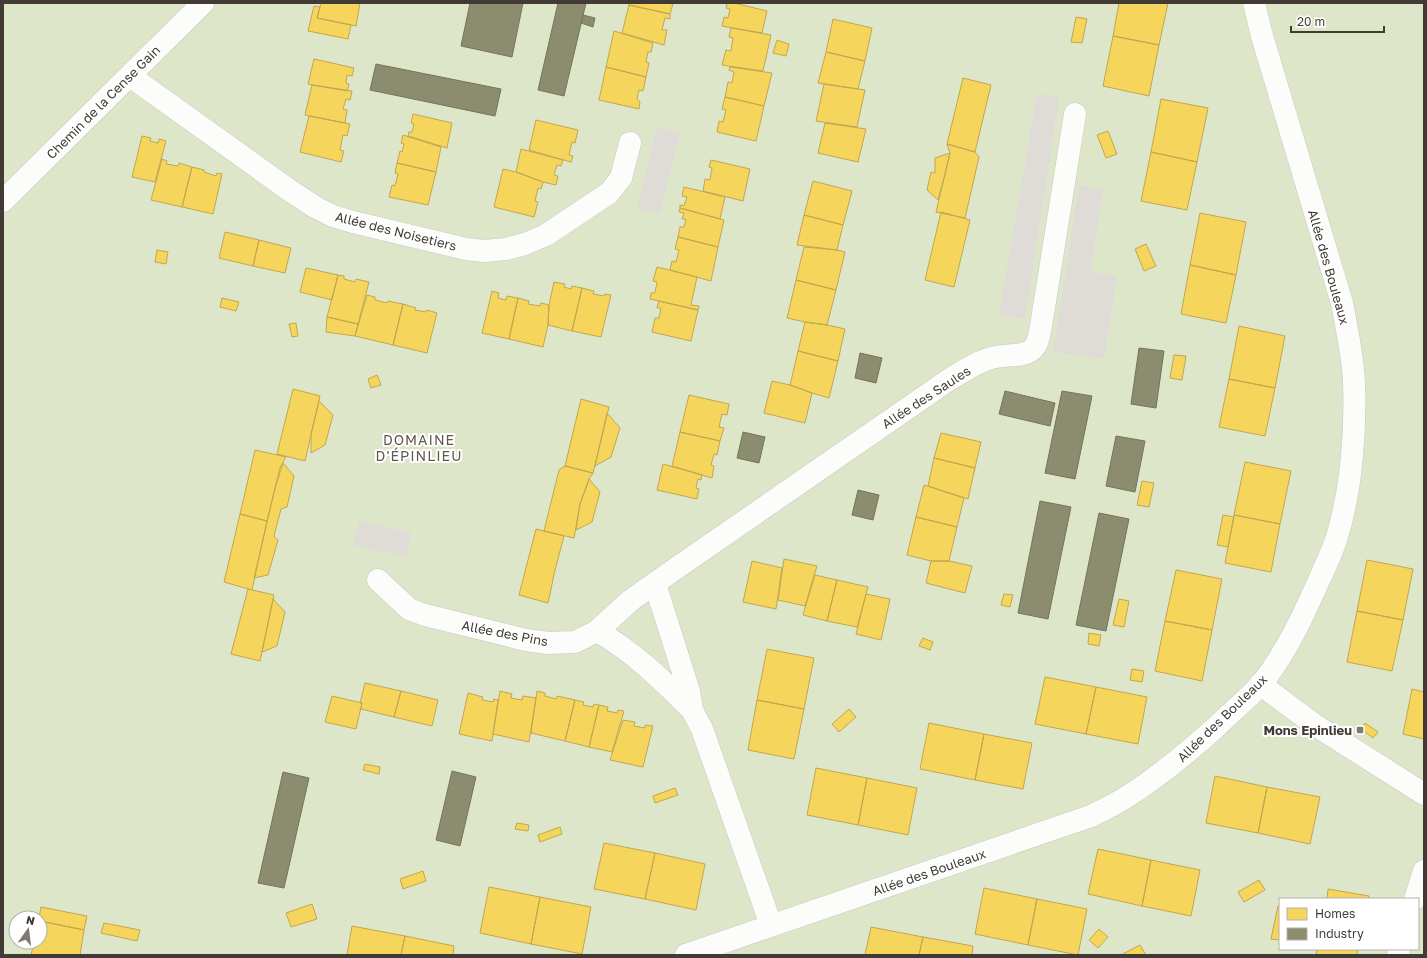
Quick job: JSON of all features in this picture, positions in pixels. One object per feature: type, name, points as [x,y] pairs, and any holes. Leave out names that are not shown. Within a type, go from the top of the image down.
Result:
[{"type":"street","name":"Chemin de la Cense Gain","points":[[3,201],[203,3]]},
{"type":"street","name":"Allée des Bouleaux","points":[[686,955],[1092,816],[1123,799],[1173,765],[1260,684],[1285,649],[1302,618],[1336,540],[1345,504],[1350,473],[1354,410],[1354,382],[1349,341],[1342,303],[1262,36],[1254,3]]},
{"type":"street","name":"Allée des Noisetiers","points":[[130,76],[315,207],[333,216],[353,222],[466,249],[484,251],[506,249],[525,244],[546,235],[609,193],[621,178],[630,143]]},
{"type":"street","name":"Allée des Saules","points":[[632,600],[950,379],[977,364],[1001,356],[1018,355],[1032,350],[1038,342],[1041,326],[1075,114]]},
{"type":"street","name":"Allée des Pins","points":[[378,580],[409,609],[425,615],[526,640],[548,643],[575,642],[597,631],[632,600]]},
{"type":"street","points":[[655,584],[689,691],[692,710]]},
{"type":"street","points":[[597,631],[618,642],[652,671],[692,710],[702,729],[771,925]]},
{"type":"street","points":[[1260,684],[1316,725],[1424,794]]},
{"type":"street","points":[[1415,898],[1424,871]]},
{"type":"green space","points":[[3,3],[1424,3],[1424,955],[3,955]]},
{"type":"shaded area","points":[[1037,93],[1059,98],[1025,319],[999,315]]},
{"type":"shaded area","points":[[656,128],[680,133],[659,214],[637,209]]},
{"type":"shaded area","points":[[1079,185],[1103,190],[1091,272],[1117,276],[1104,359],[1053,352]]},
{"type":"shaded area","points":[[359,521],[411,533],[406,557],[353,545]]},
{"type":"building: Homes","points":[[321,3],[360,3],[356,26],[317,18]]},
{"type":"building: Homes","points":[[629,3],[673,4],[670,14],[629,5]]},
{"type":"building: Homes","points":[[727,3],[734,3],[767,11],[762,33],[722,26],[724,17],[728,18],[730,9],[726,8]]},
{"type":"building: Homes","points":[[1119,3],[1168,3],[1159,45],[1113,36]]},
{"type":"building: Homes","points":[[629,5],[670,14],[670,19],[665,18],[662,30],[667,30],[664,45],[622,33]]},
{"type":"building: Homes","points":[[314,6],[320,7],[317,18],[351,25],[348,39],[308,31]]},
{"type":"building: Homes","points":[[1076,17],[1087,19],[1082,43],[1071,42]]},
{"type":"building: Homes","points":[[833,19],[872,28],[865,61],[826,52]]},
{"type":"building: Homes","points":[[731,28],[771,35],[763,71],[722,65],[726,50],[731,51],[733,38],[729,37]]},
{"type":"building: Homes","points":[[614,31],[653,43],[651,52],[648,52],[646,62],[649,63],[646,77],[606,67]]},
{"type":"building: Homes","points":[[1113,36],[1159,45],[1149,96],[1103,86]]},
{"type":"building: Homes","points":[[777,40],[789,44],[786,56],[773,53]]},
{"type":"building: Homes","points":[[826,52],[865,61],[858,89],[818,83]]},
{"type":"building: Homes","points":[[314,59],[354,68],[352,76],[347,75],[346,83],[349,84],[347,91],[308,84]]},
{"type":"building: Homes","points":[[606,67],[646,77],[643,91],[639,90],[637,99],[640,102],[639,109],[599,100]]},
{"type":"building: Homes","points":[[730,67],[772,73],[764,106],[725,97],[728,82],[732,83],[734,72],[729,70]]},
{"type":"building: Homes","points":[[963,78],[991,85],[975,152],[947,144]]},
{"type":"building: Homes","points":[[824,84],[865,90],[857,127],[816,121]]},
{"type":"building: Homes","points":[[312,85],[352,91],[350,100],[346,99],[343,109],[347,110],[345,123],[305,115]]},
{"type":"building: Homes","points":[[725,97],[764,106],[756,141],[717,132],[719,121],[723,122],[726,110],[722,109]]},
{"type":"building: Homes","points":[[1161,99],[1208,108],[1197,162],[1151,152]]},
{"type":"building: Homes","points":[[413,114],[452,123],[447,148],[408,136],[409,132],[412,132],[414,124],[411,123]]},
{"type":"building: Homes","points":[[309,116],[350,124],[347,136],[343,135],[340,150],[344,151],[341,162],[300,152]]},
{"type":"building: Homes","points":[[536,120],[578,130],[575,143],[572,142],[569,155],[573,156],[571,162],[529,150]]},
{"type":"building: Homes","points":[[825,123],[866,129],[858,162],[818,153]]},
{"type":"building: Homes","points":[[1108,131],[1117,154],[1106,158],[1097,135]]},
{"type":"building: Homes","points":[[403,135],[441,147],[436,172],[397,163],[400,151],[402,152],[404,144],[401,143]]},
{"type":"building: Homes","points":[[142,136],[151,138],[150,141],[158,143],[159,139],[166,141],[155,182],[132,177]]},
{"type":"building: Homes","points":[[947,144],[975,152],[979,157],[965,218],[936,212],[950,153]]},
{"type":"building: Homes","points":[[521,149],[563,160],[561,166],[557,165],[554,175],[558,176],[556,185],[516,172]]},
{"type":"building: Homes","points":[[1151,152],[1197,162],[1187,210],[1141,201]]},
{"type":"building: Homes","points":[[950,153],[938,200],[927,190],[931,172],[935,173],[935,158]]},
{"type":"building: Homes","points":[[162,159],[167,161],[166,164],[178,166],[179,163],[192,167],[182,207],[151,200]]},
{"type":"building: Homes","points":[[711,160],[750,169],[743,201],[703,191],[705,179],[710,180],[712,168],[709,167]]},
{"type":"building: Homes","points":[[397,163],[436,172],[428,205],[389,197],[392,185],[395,186],[398,174],[395,173]]},
{"type":"building: Homes","points":[[192,167],[204,170],[204,172],[216,176],[217,173],[222,174],[213,214],[182,207]]},
{"type":"building: Homes","points":[[503,169],[543,182],[541,189],[538,188],[535,201],[538,202],[534,217],[494,207]]},
{"type":"building: Homes","points":[[813,181],[852,191],[843,225],[804,215]]},
{"type":"building: Homes","points":[[684,187],[725,197],[720,219],[680,208],[680,205],[684,206],[687,197],[682,196]]},
{"type":"building: Homes","points":[[680,208],[724,220],[718,247],[678,237],[680,227],[684,227],[686,219],[682,219],[684,213],[679,212]]},
{"type":"building: Homes","points":[[941,212],[970,220],[954,287],[925,280]]},
{"type":"building: Homes","points":[[1200,213],[1246,222],[1236,275],[1190,265]]},
{"type":"building: Homes","points":[[804,215],[843,225],[837,250],[797,245]]},
{"type":"building: Homes","points":[[225,232],[259,240],[253,266],[219,258]]},
{"type":"building: Homes","points":[[678,237],[718,247],[711,281],[670,270],[672,261],[676,262],[679,250],[675,249]]},
{"type":"building: Homes","points":[[259,240],[291,248],[285,273],[253,266]]},
{"type":"building: Homes","points":[[1146,244],[1156,266],[1144,271],[1135,249]]},
{"type":"building: Homes","points":[[804,247],[845,252],[836,290],[796,280]]},
{"type":"building: Homes","points":[[157,250],[168,252],[166,264],[155,262]]},
{"type":"building: Homes","points":[[1190,265],[1236,275],[1226,323],[1181,314]]},
{"type":"building: Homes","points":[[657,267],[697,277],[691,305],[699,306],[698,310],[650,299],[651,293],[655,293],[657,282],[653,281]]},
{"type":"building: Homes","points":[[306,268],[338,275],[332,300],[300,292]]},
{"type":"building: Homes","points":[[338,275],[344,276],[344,279],[355,282],[356,279],[369,282],[358,324],[327,317]]},
{"type":"building: Homes","points":[[796,280],[836,290],[827,325],[787,318]]},
{"type":"building: Homes","points":[[554,282],[565,284],[564,287],[571,289],[572,286],[582,288],[572,331],[548,325],[549,305]]},
{"type":"building: Homes","points":[[582,288],[594,291],[593,294],[604,296],[605,294],[611,295],[601,337],[572,331]]},
{"type":"building: Homes","points":[[492,291],[499,293],[498,298],[506,300],[507,296],[518,298],[509,339],[482,333]]},
{"type":"building: Homes","points":[[367,295],[375,297],[375,300],[387,303],[388,301],[403,304],[393,345],[355,336]]},
{"type":"building: Homes","points":[[222,298],[239,302],[236,311],[220,307]]},
{"type":"building: Homes","points":[[518,298],[529,301],[528,304],[540,306],[541,303],[549,305],[548,325],[543,347],[509,339]]},
{"type":"building: Homes","points":[[659,301],[698,310],[691,341],[652,332],[655,318],[659,318],[661,308],[657,308]]},
{"type":"building: Homes","points":[[403,304],[416,308],[415,310],[426,312],[427,310],[437,313],[427,353],[393,345]]},
{"type":"building: Homes","points":[[327,317],[358,324],[355,336],[326,332]]},
{"type":"building: Homes","points":[[805,322],[845,329],[838,361],[798,351]]},
{"type":"building: Homes","points":[[296,323],[298,336],[292,337],[289,324]]},
{"type":"building: Homes","points":[[1239,326],[1285,336],[1275,388],[1229,379]]},
{"type":"building: Homes","points":[[798,351],[838,361],[829,398],[790,385]]},
{"type":"building: Homes","points":[[1174,355],[1186,356],[1182,380],[1170,378]]},
{"type":"building: Homes","points":[[377,375],[381,385],[371,388],[368,379]]},
{"type":"building: Homes","points":[[1229,379],[1275,388],[1265,436],[1219,427]]},
{"type":"building: Homes","points":[[772,381],[790,385],[812,393],[805,423],[764,413]]},
{"type":"building: Homes","points":[[293,389],[320,396],[305,461],[277,454]]},
{"type":"building: Homes","points":[[689,395],[729,404],[727,415],[722,414],[719,427],[724,428],[720,441],[680,432]]},
{"type":"building: Homes","points":[[581,399],[609,407],[593,473],[565,466]]},
{"type":"building: Homes","points":[[319,401],[333,415],[325,445],[311,453],[311,434]]},
{"type":"building: Homes","points":[[607,413],[620,428],[611,457],[595,466]]},
{"type":"building: Homes","points":[[680,432],[720,441],[717,455],[714,454],[711,465],[714,466],[712,478],[672,466]]},
{"type":"building: Homes","points":[[941,433],[981,442],[975,468],[934,458]]},
{"type":"building: Homes","points":[[255,450],[286,457],[280,468],[267,521],[240,514]]},
{"type":"building: Homes","points":[[934,458],[975,468],[968,499],[928,486]]},
{"type":"building: Homes","points":[[1245,462],[1291,471],[1280,524],[1234,515]]},
{"type":"building: Homes","points":[[283,463],[294,476],[287,507],[281,509],[274,536],[278,540],[268,575],[254,578],[275,488]]},
{"type":"building: Homes","points":[[663,464],[702,475],[701,480],[698,479],[696,488],[699,489],[697,499],[657,490]]},
{"type":"building: Homes","points":[[565,466],[593,473],[589,479],[580,504],[574,538],[544,531],[559,470]]},
{"type":"building: Homes","points":[[589,479],[600,492],[592,522],[576,530],[580,504]]},
{"type":"building: Homes","points":[[1142,481],[1154,483],[1149,507],[1137,505]]},
{"type":"building: Homes","points":[[924,485],[964,498],[957,527],[916,517]]},
{"type":"building: Homes","points":[[240,514],[267,521],[252,590],[224,582]]},
{"type":"building: Homes","points":[[1223,515],[1234,517],[1228,547],[1217,545]]},
{"type":"building: Homes","points":[[1234,515],[1280,524],[1271,572],[1225,563]]},
{"type":"building: Homes","points":[[916,517],[957,527],[949,561],[931,561],[907,555]]},
{"type":"building: Homes","points":[[536,529],[564,536],[548,603],[519,595]]},
{"type":"building: Homes","points":[[784,559],[817,566],[805,606],[778,600]]},
{"type":"building: Homes","points":[[1367,560],[1413,569],[1403,620],[1357,611]]},
{"type":"building: Homes","points":[[752,561],[782,568],[776,609],[743,602]]},
{"type":"building: Homes","points":[[931,561],[949,561],[972,566],[965,593],[926,583]]},
{"type":"building: Homes","points":[[1176,570],[1222,579],[1212,630],[1165,621]]},
{"type":"building: Homes","points":[[815,575],[837,580],[827,621],[803,615]]},
{"type":"building: Homes","points":[[837,580],[868,587],[857,627],[827,621]]},
{"type":"building: Homes","points":[[248,589],[274,595],[260,661],[231,654]]},
{"type":"building: Homes","points":[[866,594],[890,599],[881,640],[856,634]]},
{"type":"building: Homes","points":[[1004,594],[1013,595],[1010,607],[1001,605]]},
{"type":"building: Homes","points":[[273,599],[285,612],[277,646],[262,652]]},
{"type":"building: Homes","points":[[1119,599],[1129,601],[1124,627],[1113,625]]},
{"type":"building: Homes","points":[[1357,611],[1403,620],[1392,671],[1347,662]]},
{"type":"building: Homes","points":[[1165,621],[1212,630],[1202,681],[1155,671]]},
{"type":"building: Homes","points":[[1089,633],[1101,635],[1099,646],[1088,644]]},
{"type":"building: Homes","points":[[923,638],[933,642],[930,650],[919,646]]},
{"type":"building: Homes","points":[[767,649],[814,658],[804,709],[757,700]]},
{"type":"building: Homes","points":[[1132,669],[1144,671],[1142,682],[1130,680]]},
{"type":"building: Homes","points":[[1045,677],[1096,687],[1086,734],[1035,724]]},
{"type":"building: Homes","points":[[365,683],[401,691],[394,717],[361,709],[362,703],[360,703]]},
{"type":"building: Homes","points":[[1096,687],[1147,697],[1138,744],[1086,734]]},
{"type":"building: Homes","points":[[1412,689],[1424,692],[1424,739],[1403,734]]},
{"type":"building: Homes","points":[[401,691],[438,700],[432,726],[394,717]]},
{"type":"building: Homes","points":[[500,691],[512,694],[511,698],[522,700],[523,696],[536,698],[529,742],[493,734]]},
{"type":"building: Homes","points":[[537,691],[545,693],[545,696],[556,699],[557,696],[575,700],[565,741],[531,733]]},
{"type":"building: Homes","points":[[468,693],[483,697],[482,700],[493,702],[494,699],[498,700],[492,741],[459,734]]},
{"type":"building: Homes","points":[[332,696],[362,703],[356,729],[325,722]]},
{"type":"building: Homes","points":[[575,700],[584,702],[583,705],[593,707],[594,704],[599,705],[589,747],[565,741]]},
{"type":"building: Homes","points":[[757,700],[804,709],[794,759],[748,750]]},
{"type":"building: Homes","points":[[599,705],[608,707],[607,711],[617,713],[618,710],[624,711],[612,752],[589,747]]},
{"type":"building: Homes","points":[[849,709],[856,717],[839,732],[832,724]]},
{"type":"building: Homes","points":[[623,720],[635,722],[634,726],[645,728],[645,725],[653,726],[643,767],[610,760]]},
{"type":"building: Homes","points":[[929,723],[984,734],[975,780],[920,769]]},
{"type":"building: Homes","points":[[1365,723],[1378,732],[1373,738],[1361,729]]},
{"type":"building: Homes","points":[[984,734],[1032,743],[1023,789],[975,780]]},
{"type":"building: Homes","points":[[365,764],[380,767],[379,774],[363,770]]},
{"type":"building: Homes","points":[[816,768],[867,778],[858,825],[807,815]]},
{"type":"building: Homes","points":[[1215,776],[1267,787],[1258,833],[1206,823]]},
{"type":"building: Homes","points":[[867,778],[917,788],[908,835],[858,825]]},
{"type":"building: Homes","points":[[1267,787],[1320,797],[1310,844],[1258,833]]},
{"type":"building: Homes","points":[[675,788],[678,795],[655,803],[653,796]]},
{"type":"building: Homes","points":[[517,823],[529,825],[528,831],[515,829]]},
{"type":"building: Homes","points":[[560,827],[562,834],[540,842],[538,835]]},
{"type":"building: Homes","points":[[604,843],[655,853],[645,899],[594,889]]},
{"type":"building: Homes","points":[[1098,849],[1151,860],[1142,906],[1088,894]]},
{"type":"building: Homes","points":[[655,853],[705,864],[696,910],[645,899]]},
{"type":"building: Homes","points":[[1151,860],[1200,870],[1191,916],[1142,906]]},
{"type":"building: Homes","points":[[423,871],[426,881],[403,889],[400,879]]},
{"type":"building: Homes","points":[[1259,880],[1265,890],[1244,902],[1238,892]]},
{"type":"building: Homes","points":[[489,887],[540,897],[531,944],[480,933]]},
{"type":"building: Homes","points":[[984,888],[1037,899],[1028,945],[975,934]]},
{"type":"building: Homes","points":[[1328,889],[1369,896],[1368,898],[1327,898]]},
{"type":"building: Homes","points":[[540,897],[591,907],[582,954],[531,944]]},
{"type":"building: Homes","points":[[1037,899],[1087,909],[1078,955],[1028,945]]},
{"type":"building: Homes","points":[[312,904],[317,919],[291,927],[286,913]]},
{"type":"building: Homes","points":[[1278,906],[1279,906],[1279,940],[1271,939]]},
{"type":"building: Homes","points":[[41,907],[87,916],[84,930],[48,923],[48,910],[40,910]]},
{"type":"building: Homes","points":[[48,923],[84,930],[80,955],[31,955],[32,950],[48,950]]},
{"type":"building: Homes","points":[[104,923],[140,930],[137,941],[101,933]]},
{"type":"building: Homes","points":[[352,926],[405,936],[401,955],[347,955]]},
{"type":"building: Homes","points":[[871,927],[923,937],[919,955],[865,955]]},
{"type":"building: Homes","points":[[1099,929],[1108,937],[1098,948],[1089,940]]},
{"type":"building: Homes","points":[[405,936],[454,946],[453,955],[401,955]]},
{"type":"building: Homes","points":[[923,937],[973,946],[972,955],[919,955]]},
{"type":"building: Homes","points":[[1140,945],[1146,955],[1121,955]]},
{"type":"building: Homes","points":[[1317,950],[1358,950],[1357,955],[1316,955]]},
{"type":"building: Industry","points":[[470,3],[523,3],[512,57],[461,46]]},
{"type":"building: Industry","points":[[558,3],[586,3],[564,96],[538,90]]},
{"type":"building: Industry","points":[[583,15],[595,18],[593,27],[581,23]]},
{"type":"building: Industry","points":[[376,64],[501,89],[495,116],[370,90]]},
{"type":"building: Industry","points":[[1139,348],[1164,351],[1156,408],[1131,404]]},
{"type":"building: Industry","points":[[860,353],[882,358],[876,383],[855,378]]},
{"type":"building: Industry","points":[[1005,391],[1055,403],[1050,426],[999,414]]},
{"type":"building: Industry","points":[[1062,391],[1092,396],[1075,479],[1045,473]]},
{"type":"building: Industry","points":[[743,432],[765,437],[759,463],[737,458]]},
{"type":"building: Industry","points":[[1116,436],[1145,441],[1135,492],[1106,486]]},
{"type":"building: Industry","points":[[858,490],[879,495],[873,520],[852,515]]},
{"type":"building: Industry","points":[[1040,501],[1071,507],[1048,619],[1018,613]]},
{"type":"building: Industry","points":[[1099,513],[1129,519],[1106,631],[1076,625]]},
{"type":"building: Industry","points":[[452,771],[476,777],[460,846],[436,840]]},
{"type":"building: Industry","points":[[283,772],[309,778],[284,888],[258,883]]},
{"type":"place","name":"Mons Epinlieu","points":[[1360,730]]},
{"type":"district","name":"DOMAINE D'ÉPINLIEU","points":[[419,448]]}]
